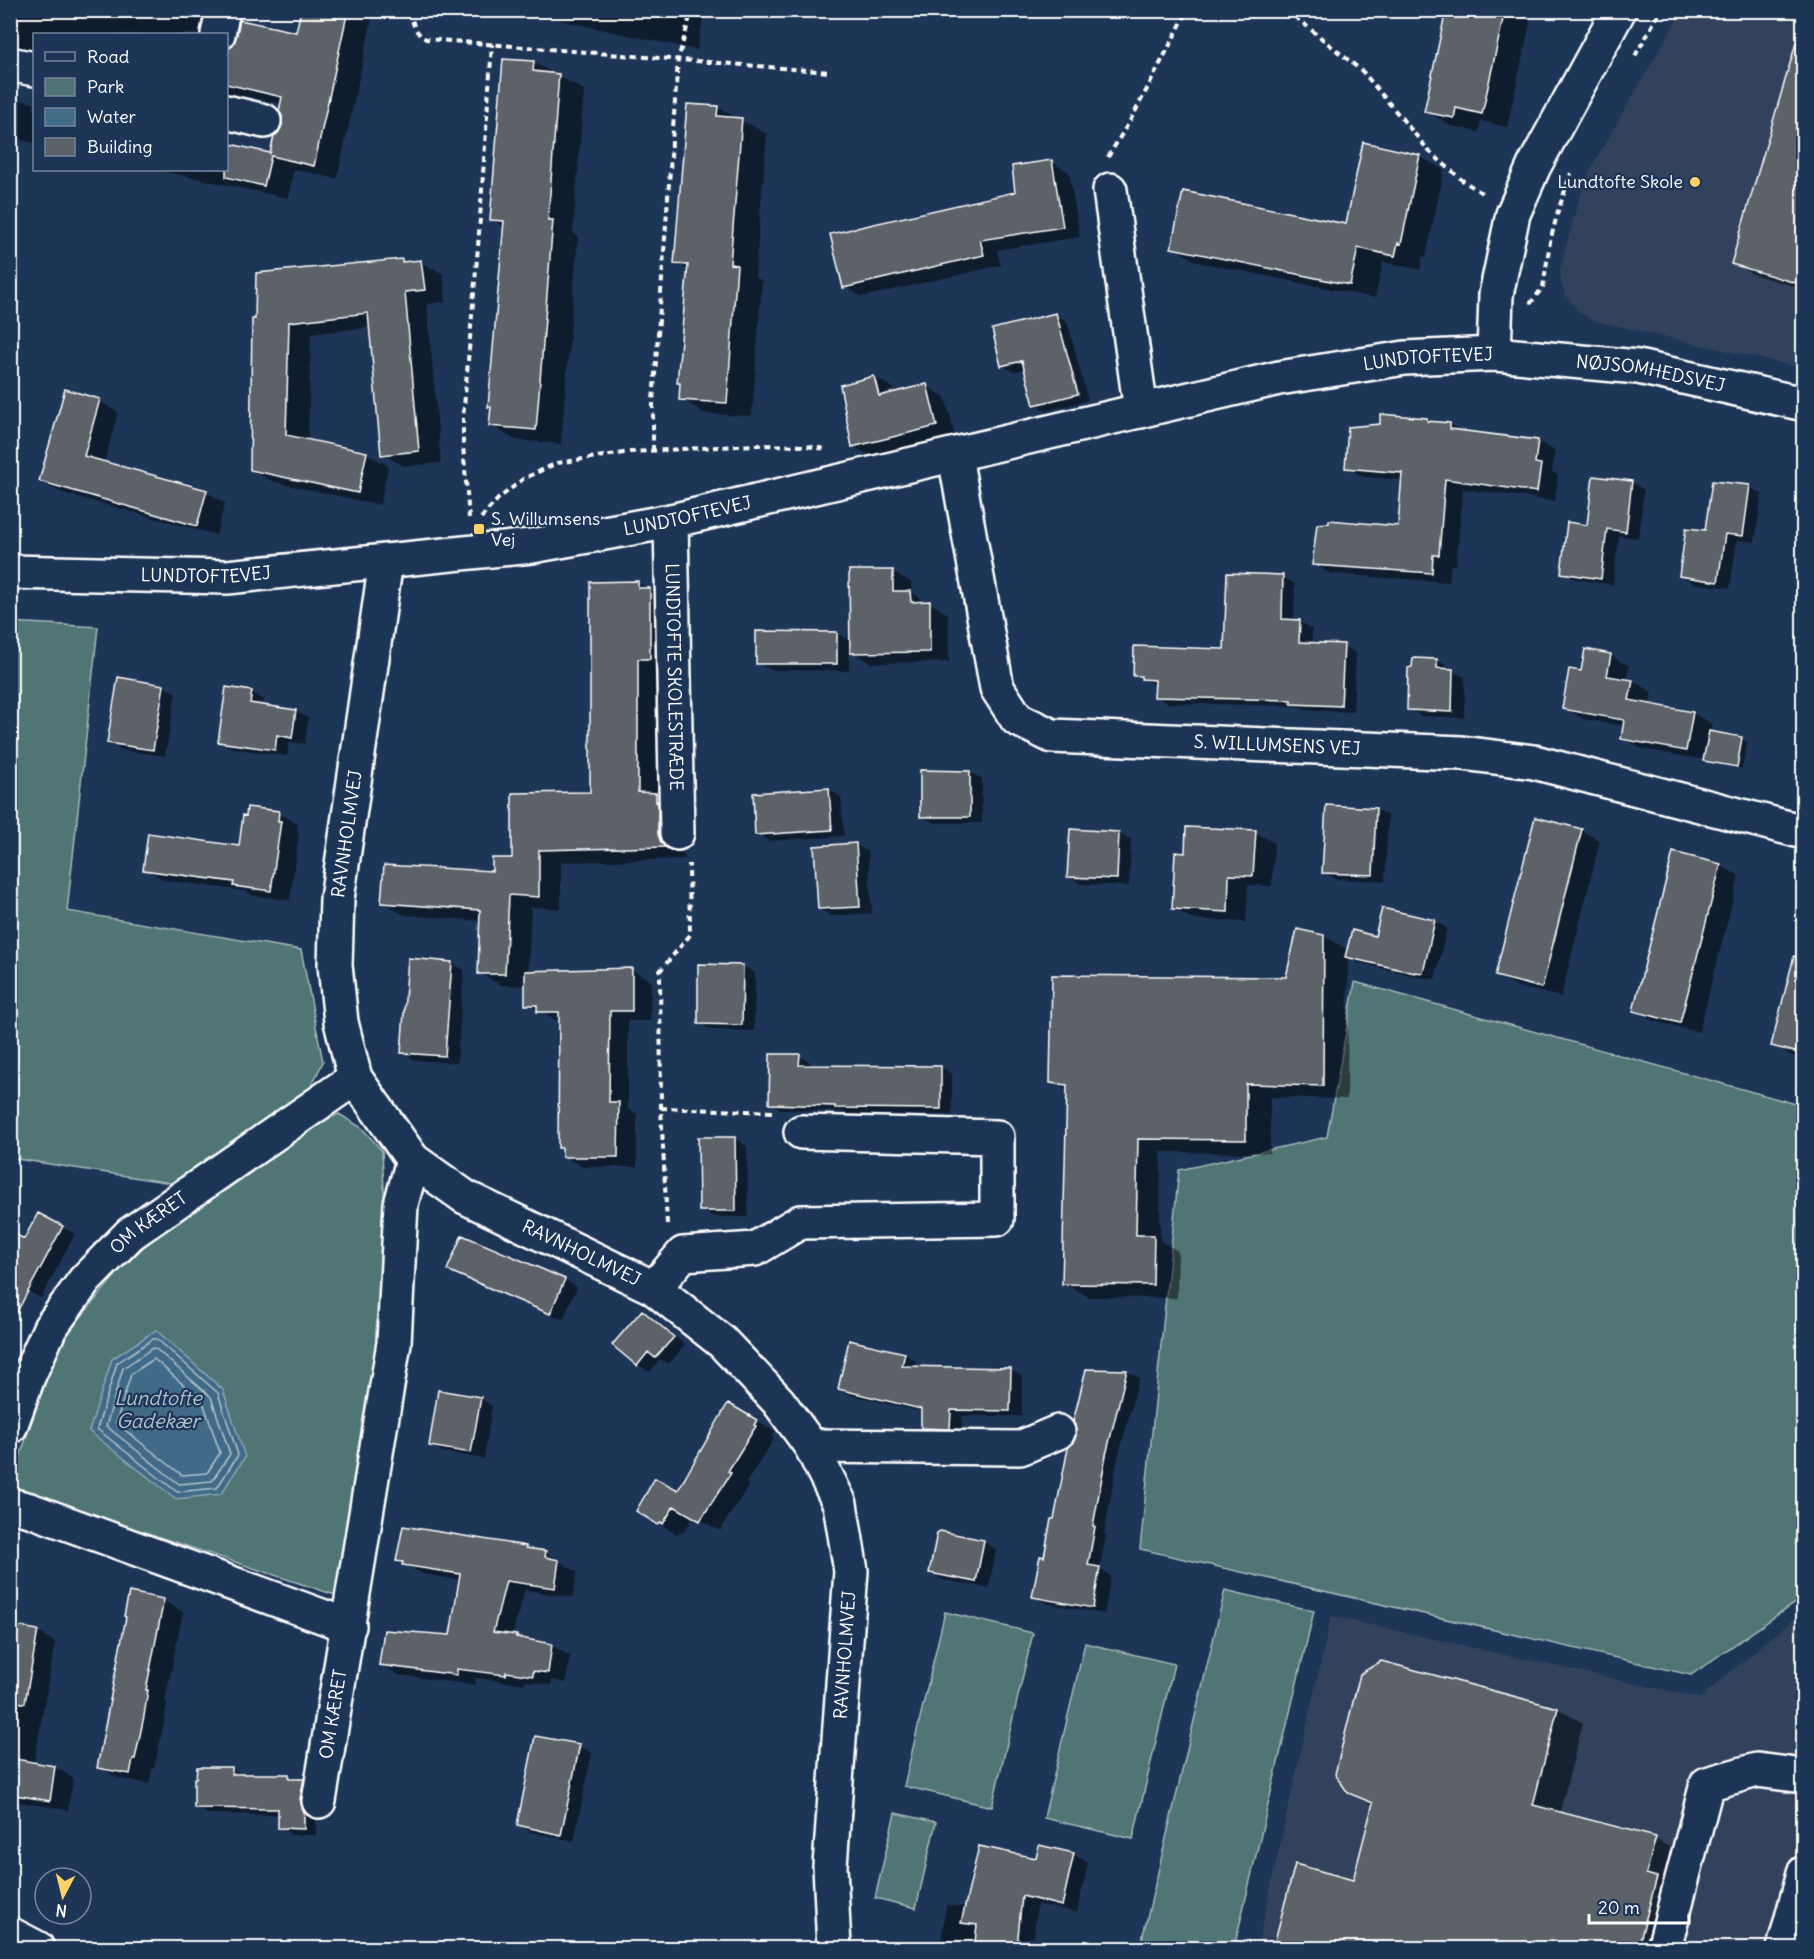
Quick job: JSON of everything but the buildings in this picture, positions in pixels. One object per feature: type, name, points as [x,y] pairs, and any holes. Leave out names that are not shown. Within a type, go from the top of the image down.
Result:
[{"type":"street","points":[[218,33],[223,10]]},
{"type":"street","name":"LUNDTOFTEVEJ","points":[[10,572],[227,577],[386,561],[472,541],[532,546],[672,521],[1279,378],[1405,358],[1494,354],[1496,295],[1513,214],[1534,166],[1619,10]]},
{"type":"street","points":[[10,64],[33,69]]},
{"type":"street","points":[[228,112],[264,121]]},
{"type":"street","points":[[1110,190],[1141,411]]},
{"type":"street","name":"NØJSOMHEDSVEJ","points":[[1494,354],[1638,367],[1803,404]]},
{"type":"street","name":"S. WILLUMSENS VEJ","points":[[955,456],[997,688],[1017,719],[1052,736],[1462,753],[1534,762],[1803,832]]},
{"type":"street","name":"LUNDTOFTE SKOLESTRÆDE","points":[[672,521],[677,833]]},
{"type":"street","name":"RAVNHOLMVEJ","points":[[386,561],[337,899],[335,965],[341,1022],[355,1078],[413,1160],[465,1197],[654,1288],[722,1341],[778,1401],[811,1446],[840,1504],[851,1571],[830,1866],[834,1948]]},
{"type":"street","name":"OM KÆRET","points":[[10,1427],[28,1377],[50,1328],[85,1280],[123,1241],[355,1078]]},
{"type":"street","points":[[654,1288],[683,1254],[755,1249],[800,1222],[998,1219],[997,1137],[801,1132]]},
{"type":"street","name":"OM KÆRET","points":[[319,1801],[394,1343],[401,1204],[413,1160]]},
{"type":"street","points":[[811,1446],[1020,1448],[1058,1432]]},
{"type":"street","points":[[10,1506],[30,1510],[349,1626]]},
{"type":"street","points":[[1664,1948],[1707,1784],[1756,1770],[1803,1776]]},
{"type":"street","points":[[1784,1948],[1803,1873]]},
{"type":"street","points":[[10,1934],[37,1948]]},
{"type":"path","points":[[411,10],[412,22],[418,34],[426,39],[831,72]]},
{"type":"path","points":[[1110,190],[1093,183],[1134,114],[1188,10]]},
{"type":"path","points":[[1287,10],[1363,72],[1429,151],[1462,180],[1513,214]]},
{"type":"path","points":[[1633,61],[1661,10]]},
{"type":"path","points":[[653,451],[653,402],[678,60],[691,13]]},
{"type":"path","points":[[472,541],[463,445],[463,418],[492,44]]},
{"type":"path","points":[[1529,306],[1542,287],[1558,211],[1573,170]]},
{"type":"path","points":[[472,541],[498,499],[523,479],[557,463],[630,452],[755,445],[807,446],[835,450]]},
{"type":"path","points":[[677,833],[677,843],[688,854],[690,935],[660,971],[661,1108],[668,1248],[683,1254]]},
{"type":"shaded area","name":"Lundtofte Skole","points":[[1682,11],[1803,11],[1803,368],[1591,320],[1577,310],[1566,296],[1561,284],[1560,270],[1579,198],[1592,166]]},
{"type":"shaded area","points":[[1803,1611],[1803,1948],[1257,1948],[1331,1616],[1700,1698]]},
{"type":"green space","points":[[10,622],[98,627],[67,911],[301,950],[323,1062],[307,1095],[171,1183],[11,1158]]},
{"type":"green space","points":[[1355,982],[1803,1106],[1803,1597],[1691,1675],[1140,1549],[1179,1170],[1327,1137]]},
{"type":"green space","points":[[339,1114],[362,1128],[382,1151],[386,1227],[380,1361],[341,1597],[11,1488],[11,1482],[59,1343],[121,1269],[165,1226],[303,1130]]},
{"type":"green space","points":[[1225,1590],[1314,1611],[1234,1948],[1140,1948]]},
{"type":"green space","points":[[945,1612],[1033,1633],[992,1807],[904,1786]]},
{"type":"green space","points":[[1085,1643],[1174,1664],[1133,1839],[1044,1818]]},
{"type":"green space","points":[[895,1813],[936,1822],[916,1908],[875,1898]]},
{"type":"water","name":"Lundtofte Gadekær","points":[[156,1330],[223,1390],[245,1457],[221,1494],[176,1499],[89,1431],[112,1359]]},
{"type":"place","name":"Lundtofte Skole","points":[[1695,182]]},
{"type":"place","name":"S. Willumsens Vej","points":[[479,529]]}]
